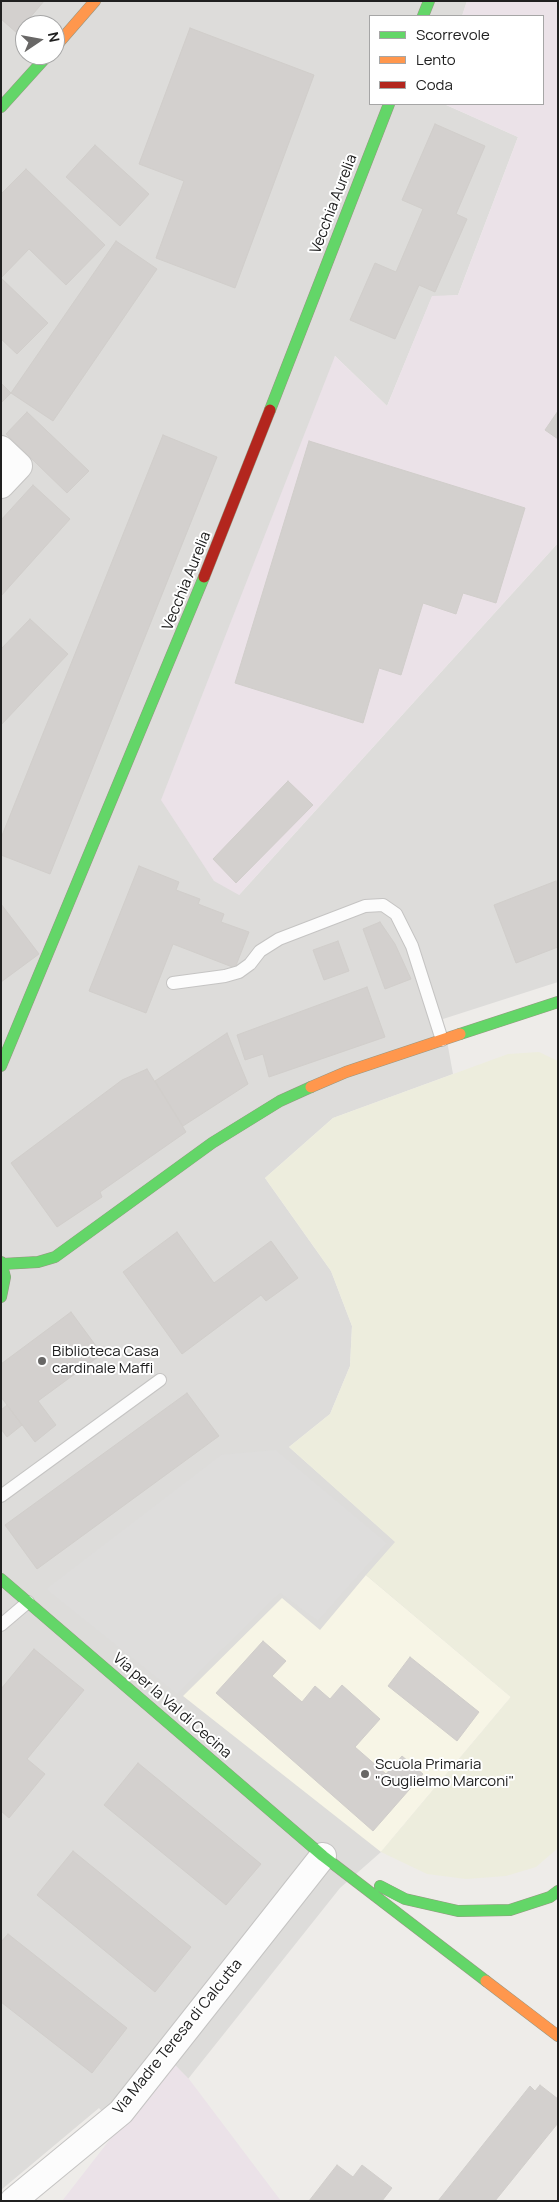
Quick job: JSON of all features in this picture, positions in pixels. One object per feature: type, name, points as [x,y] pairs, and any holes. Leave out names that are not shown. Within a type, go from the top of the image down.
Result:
[{"type":"main road","points":[[65,36],[96,1]]},
{"type":"main road","points":[[423,15],[429,1]]},
{"type":"main road","points":[[1,107],[39,65]]},
{"type":"main road","name":"Vecchia Aurelia","points":[[1,1066],[217,547],[389,105]]},
{"type":"main road","points":[[1,1297],[5,1277],[2,1263],[38,1262],[55,1257],[76,1244],[212,1143],[280,1101],[346,1072],[558,1002]]},
{"type":"main road","name":"Via per la Val di Cecina","points":[[1,1579],[323,1856]]},
{"type":"main road","points":[[323,1856],[405,1899],[458,1911],[510,1910],[550,1897],[558,1892]]},
{"type":"main road","points":[[323,1856],[558,2036]]},
{"type":"street","points":[[1,449],[18,466],[1,485]]},
{"type":"street","name":"Via Madre Teresa di Calcutta","points":[[9,2197],[121,2112],[323,1856]]},
{"type":"lane","points":[[172,982],[226,976],[239,972],[250,964],[260,951],[280,939],[365,906],[383,905],[396,914],[412,946],[442,1040]]},
{"type":"lane","points":[[1,1496],[160,1380]]},
{"type":"lane","points":[[1,1625],[28,1602]]},
{"type":"shaded area","points":[[1,1],[467,1],[462,15],[369,15],[369,105],[446,105],[518,137],[458,295],[432,297],[387,406],[335,356],[239,895],[558,543],[558,982],[443,1019],[453,1074],[333,1118],[265,1178],[331,1271],[352,1326],[350,1366],[330,1414],[289,1447],[396,1542],[367,1575],[511,1697],[381,1852],[340,1888],[188,2079],[174,2064],[136,2115],[118,2129],[99,2108],[1,2190]]},
{"type":"shaded area","points":[[467,1],[558,1],[558,543],[239,895],[214,881],[161,800],[335,356],[387,406],[432,296],[458,295],[518,137],[446,105],[544,105],[544,15],[462,15]]},
{"type":"shaded area","points":[[276,1450],[387,1543],[318,1621],[280,1593],[177,1694],[46,1589],[221,1455]]},
{"type":"shaded area","name":"Scuola Primaria \"Guglielmo Marconi\"","points":[[366,1575],[511,1697],[381,1852],[183,1696],[282,1598],[320,1630]]},
{"type":"shaded area","points":[[174,2064],[189,2079],[281,2201],[62,2201],[118,2129],[136,2115]]},
{"type":"green space","points":[[539,1052],[558,1061],[558,1848],[536,1867],[506,1876],[466,1879],[427,1874],[381,1852],[511,1697],[366,1575],[395,1542],[289,1447],[330,1414],[350,1366],[352,1326],[331,1271],[265,1178],[333,1118],[508,1054]]},
{"type":"building","points":[[1,1],[44,1],[32,15],[15,15],[15,31],[1,19]]},
{"type":"building","points":[[190,28],[314,75],[235,288],[156,258],[184,181],[139,164]]},
{"type":"building","points":[[435,124],[485,146],[456,214],[467,219],[435,292],[419,285],[395,339],[350,320],[375,263],[396,272],[423,209],[402,200]]},
{"type":"building","points":[[95,145],[149,194],[120,226],[66,177]]},
{"type":"building","points":[[26,169],[105,245],[66,285],[29,249],[1,278],[1,194]]},
{"type":"building","points":[[116,241],[157,269],[53,421],[11,393]]},
{"type":"building","points":[[1,278],[48,323],[17,354],[1,339]]},
{"type":"building","points":[[1,383],[11,393],[1,403]]},
{"type":"building","points":[[558,411],[558,439],[545,430]]},
{"type":"building","points":[[27,412],[89,471],[67,493],[6,434]]},
{"type":"building","points":[[163,435],[217,457],[50,874],[1,855],[1,838]]},
{"type":"building","points":[[309,441],[525,508],[496,603],[463,593],[456,614],[423,603],[401,675],[379,668],[363,723],[235,683]]},
{"type":"building","points":[[33,485],[70,519],[1,596],[1,520]]},
{"type":"building","points":[[30,619],[68,654],[1,725],[1,649]]},
{"type":"building","points":[[288,781],[313,805],[236,883],[213,859]]},
{"type":"building","points":[[139,866],[179,882],[176,890],[200,899],[198,904],[224,914],[221,922],[249,932],[235,968],[173,944],[146,1013],[89,991]]},
{"type":"building","points":[[556,881],[558,887],[558,947],[516,963],[494,905]]},
{"type":"building","points":[[1,904],[39,954],[1,982]]},
{"type":"building","points":[[380,922],[395,944],[411,979],[385,989],[363,929]]},
{"type":"building","points":[[338,941],[349,971],[324,980],[313,950]]},
{"type":"building","points":[[367,987],[385,1037],[269,1077],[263,1054],[245,1060],[237,1035]]},
{"type":"building","points":[[227,1033],[248,1084],[183,1126],[155,1081]]},
{"type":"building","points":[[147,1069],[186,1132],[100,1192],[102,1197],[57,1227],[11,1163],[122,1080]]},
{"type":"building","points":[[177,1232],[214,1283],[271,1241],[298,1278],[266,1301],[261,1295],[182,1354],[123,1272]]},
{"type":"building","points":[[71,1312],[102,1354],[38,1401],[56,1425],[35,1442],[1,1397],[1,1364]]},
{"type":"building","points":[[187,1393],[219,1436],[37,1569],[5,1525]]},
{"type":"building","points":[[7,1405],[22,1425],[7,1437],[1,1429],[1,1410]]},
{"type":"building","points":[[263,1641],[286,1661],[272,1676],[302,1702],[315,1686],[330,1699],[342,1685],[380,1719],[355,1747],[386,1774],[402,1756],[423,1774],[373,1831],[216,1693]]},
{"type":"building","points":[[34,1649],[84,1690],[27,1759],[45,1774],[9,1818],[1,1811],[1,1689]]},
{"type":"building","points":[[410,1657],[479,1712],[457,1741],[388,1686]]},
{"type":"building","points":[[138,1763],[261,1864],[226,1905],[104,1805]]},
{"type":"building","points":[[73,1851],[191,1947],[155,1992],[37,1895]]},
{"type":"building","points":[[8,1934],[127,2028],[92,2073],[1,2002],[1,1942]]},
{"type":"building","points":[[540,2085],[558,2099],[558,2123],[495,2201],[438,2201],[530,2086],[535,2091]]},
{"type":"building","points":[[337,2165],[353,2177],[362,2165],[392,2188],[382,2201],[309,2201]]},
{"type":"traffic: fast","points":[[423,15],[429,1]]},
{"type":"traffic: fast","points":[[1,107],[39,65]]},
{"type":"traffic: fast","points":[[270,410],[389,105]]},
{"type":"traffic: fast","points":[[1,1066],[204,577]]},
{"type":"traffic: fast","points":[[460,1034],[558,1002]]},
{"type":"traffic: fast","points":[[2,1264],[38,1262],[55,1257],[212,1143],[280,1101],[311,1087]]},
{"type":"traffic: fast","points":[[1,1262],[5,1277],[1,1297]]},
{"type":"traffic: fast","points":[[1,1579],[323,1856],[486,1981]]},
{"type":"traffic: fast","points":[[380,1886],[405,1899],[458,1911],[510,1910],[550,1897],[558,1891]]},
{"type":"traffic: slow","points":[[65,36],[95,1]]},
{"type":"traffic: slow","points":[[311,1087],[346,1072],[460,1034]]},
{"type":"traffic: slow","points":[[486,1981],[558,2036]]},
{"type":"traffic: jam","points":[[204,577],[270,410]]},
{"type":"place","name":"Biblioteca Casa cardinale Maffi","points":[[42,1361]]},
{"type":"place","name":"Scuola Primaria \"Guglielmo Marconi\"","points":[[365,1774]]}]
